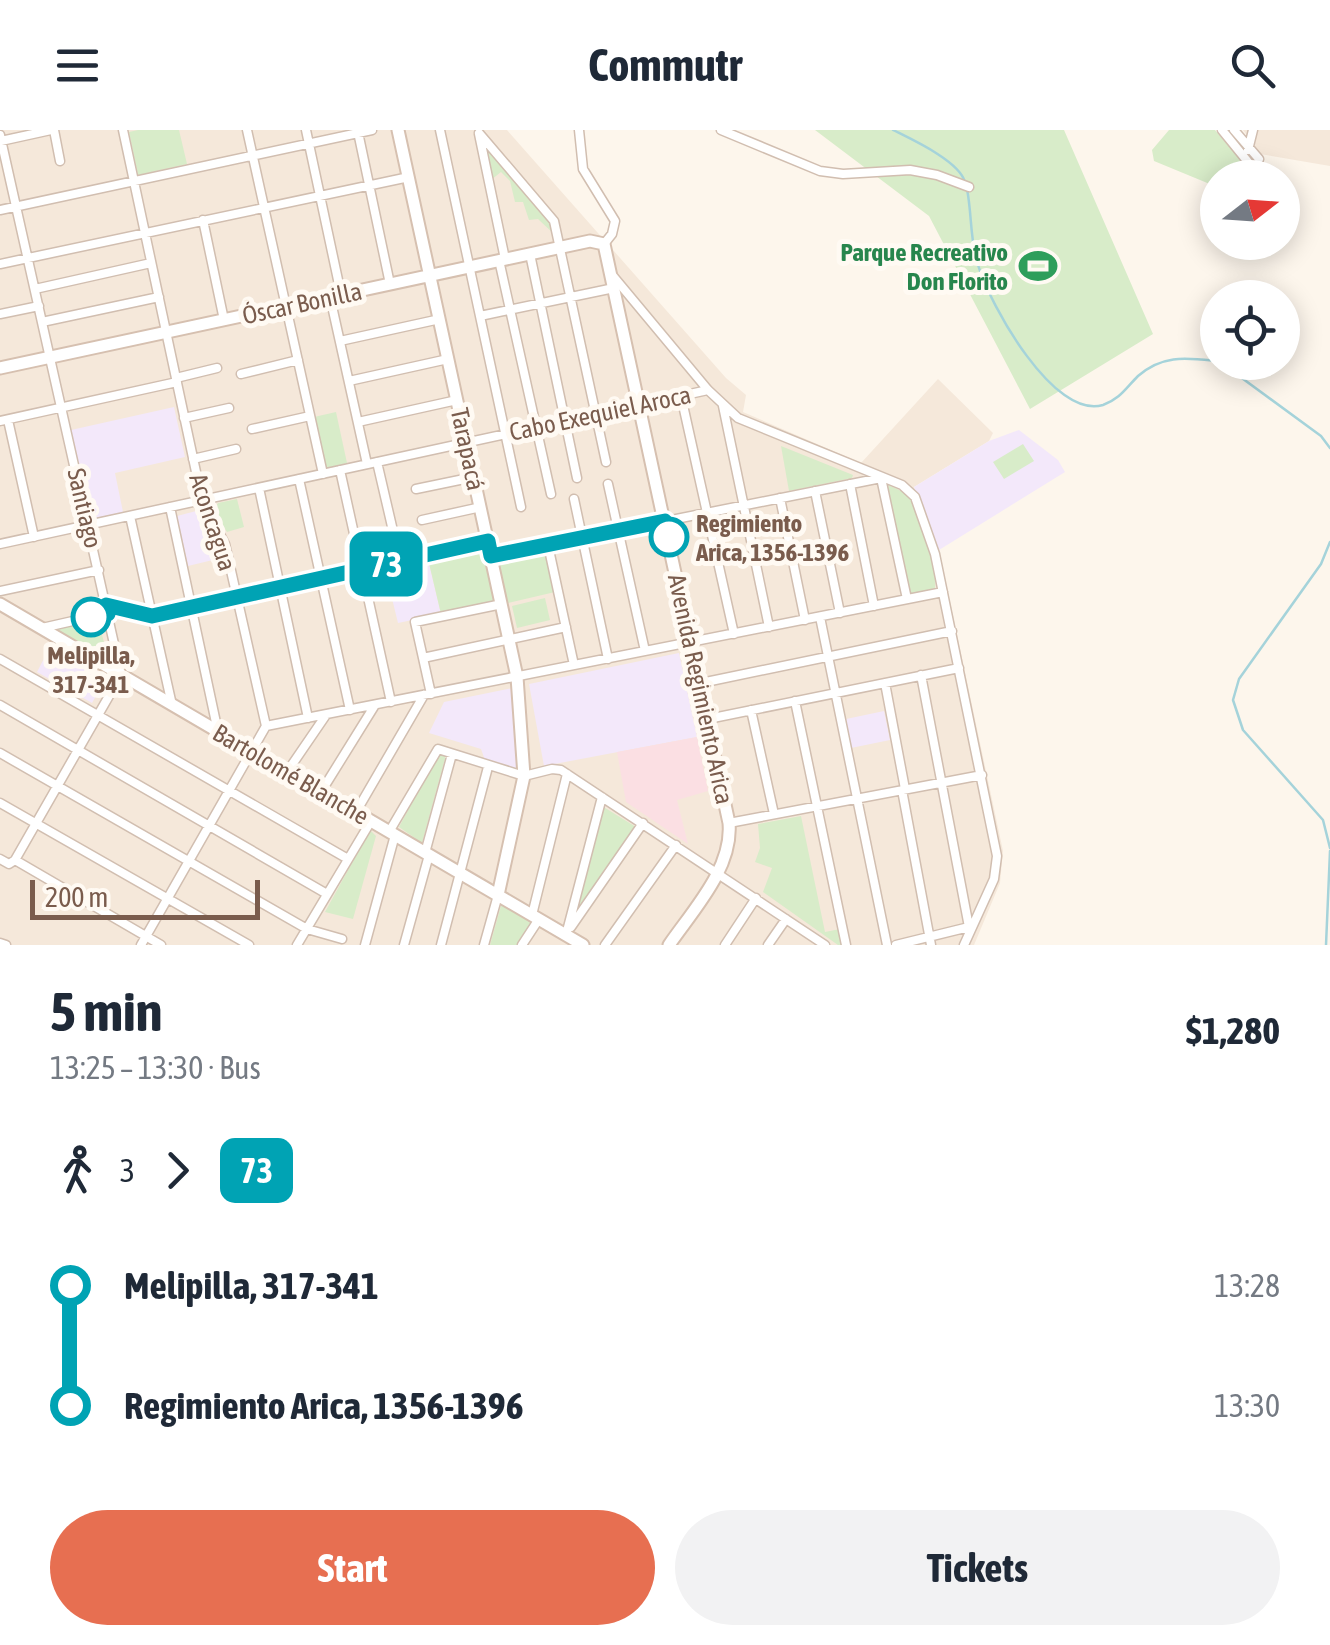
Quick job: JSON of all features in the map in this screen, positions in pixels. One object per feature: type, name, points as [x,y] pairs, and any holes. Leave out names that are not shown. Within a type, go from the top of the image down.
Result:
[{"type":"street","points":[[1,138],[52,130],[60,162]]},
{"type":"street","name":"Aconcagua","points":[[124,130],[202,500],[225,544],[266,726]]},
{"type":"street","points":[[247,130],[323,474]]},
{"type":"street","points":[[306,130],[320,196],[340,341],[367,464]]},
{"type":"street","points":[[0,210],[372,130]]},
{"type":"street","name":"Tarapacá","points":[[398,130],[518,676],[524,776],[484,945]]},
{"type":"street","points":[[440,130],[520,506]]},
{"type":"street","points":[[579,130],[584,169],[615,221],[604,244]]},
{"type":"street","points":[[722,130],[820,170],[843,174],[910,170],[966,185]]},
{"type":"street","points":[[1222,130],[1247,160]]},
{"type":"street","points":[[1234,130],[1259,159]]},
{"type":"street","points":[[1245,157],[1252,130]]},
{"type":"street","points":[[358,131],[390,284]]},
{"type":"street","points":[[478,132],[554,222],[606,462]]},
{"type":"street","points":[[478,132],[510,310],[550,494]]},
{"type":"street","name":"Santiago","points":[[1,138],[121,675]]},
{"type":"street","points":[[0,264],[408,176]]},
{"type":"street","points":[[203,220],[224,320]]},
{"type":"street","name":"Óscar Bonilla","points":[[0,368],[560,247],[590,241],[604,244]]},
{"type":"street","name":"Avenida Regimiento Arica","points":[[604,244],[729,823],[730,838],[718,872],[669,945]]},
{"type":"street","points":[[530,254],[578,478]]},
{"type":"street","points":[[35,289],[152,263]]},
{"type":"street","points":[[610,273],[708,390]]},
{"type":"street","points":[[480,316],[614,288]]},
{"type":"street","points":[[42,322],[159,297]]},
{"type":"street","points":[[0,314],[39,306]]},
{"type":"street","points":[[340,341],[440,320]]},
{"type":"street","points":[[348,380],[448,359]]},
{"type":"street","points":[[241,374],[298,360]]},
{"type":"street","points":[[34,537],[4,421],[217,368]]},
{"type":"street","name":"Cabo Exequiel Aroca","points":[[0,544],[708,390],[738,418],[906,487],[915,496],[935,554],[998,862],[994,880],[964,945]]},
{"type":"street","points":[[681,396],[734,634]]},
{"type":"street","points":[[358,422],[457,400]]},
{"type":"street","points":[[723,406],[770,627]]},
{"type":"street","points":[[184,418],[228,408]]},
{"type":"street","points":[[252,429],[310,416]]},
{"type":"street","points":[[193,458],[236,449]]},
{"type":"street","points":[[378,462],[400,561]]},
{"type":"street","points":[[340,470],[391,702]]},
{"type":"street","points":[[416,489],[474,476]]},
{"type":"street","points":[[491,556],[881,478],[907,599]]},
{"type":"street","points":[[299,479],[350,710]]},
{"type":"street","points":[[608,484],[645,651]]},
{"type":"street","points":[[850,484],[874,606]]},
{"type":"street","points":[[258,488],[308,718]]},
{"type":"street","points":[[816,491],[840,612]]},
{"type":"street","points":[[780,498],[805,620]]},
{"type":"street","points":[[574,499],[608,658]]},
{"type":"street","points":[[170,507],[218,732]]},
{"type":"street","points":[[422,520],[481,507]]},
{"type":"street","points":[[130,516],[172,705]]},
{"type":"street","points":[[42,628],[107,609],[152,616],[488,541]]},
{"type":"street","points":[[548,545],[574,665]]},
{"type":"street","points":[[0,591],[98,570]]},
{"type":"street","points":[[143,940],[266,726],[943,592]]},
{"type":"street","name":"Bartolomé Blanche","points":[[0,604],[572,941]]},
{"type":"street","points":[[356,812],[427,694],[415,622],[502,604]]},
{"type":"street","points":[[820,617],[887,945]]},
{"type":"street","points":[[422,658],[566,627]]},
{"type":"street","points":[[700,683],[952,631]]},
{"type":"street","points":[[0,659],[348,859]]},
{"type":"street","points":[[708,718],[959,668]]},
{"type":"street","points":[[0,859],[9,864],[16,860],[121,675]]},
{"type":"street","points":[[896,945],[930,941],[969,928],[921,675]]},
{"type":"street","points":[[884,682],[930,941]]},
{"type":"street","points":[[795,701],[846,945]]},
{"type":"street","points":[[321,792],[375,705]]},
{"type":"street","points":[[0,706],[328,894]]},
{"type":"street","points":[[751,710],[774,814]]},
{"type":"street","points":[[288,772],[326,714]]},
{"type":"street","points":[[364,945],[392,833],[438,749],[524,776],[552,769],[568,774],[786,918],[811,942],[824,945]]},
{"type":"street","points":[[0,753],[307,929],[342,940]]},
{"type":"street","points":[[404,945],[452,754]]},
{"type":"street","points":[[442,945],[488,767]]},
{"type":"street","points":[[522,945],[535,917],[568,774]]},
{"type":"street","points":[[729,823],[982,774]]},
{"type":"street","points":[[572,941],[602,797]]},
{"type":"street","points":[[0,803],[250,945]]},
{"type":"street","points":[[297,945],[371,821]]},
{"type":"street","points":[[572,941],[642,823]]},
{"type":"street","points":[[605,945],[676,845]]},
{"type":"street","points":[[16,860],[143,940],[162,945]]},
{"type":"street","points":[[724,945],[756,898]]},
{"type":"street","points":[[768,945],[786,918]]},
{"type":"shaded area","points":[[0,130],[507,130],[726,378],[746,395],[743,412],[861,463],[938,379],[993,433],[989,441],[914,487],[939,550],[1003,851],[1000,883],[974,945],[0,945]]},
{"type":"shaded area","points":[[1243,130],[1330,130],[1330,166],[1260,154]]},
{"type":"shaded area","points":[[174,407],[185,457],[115,473],[123,512],[91,519],[71,430]]},
{"type":"shaded area","points":[[1019,430],[1058,460],[1065,472],[939,550],[914,487],[989,441]]},
{"type":"shaded area","points":[[200,510],[217,541],[221,558],[188,566],[177,516]]},
{"type":"shaded area","points":[[428,559],[441,614],[398,623],[385,570]]},
{"type":"shaded area","points":[[51,645],[107,676],[92,703],[37,672]]},
{"type":"shaded area","points":[[679,653],[697,737],[544,766],[529,684]]},
{"type":"shaded area","points":[[513,688],[518,772],[486,763],[481,749],[429,733],[444,702]]},
{"type":"shaded area","points":[[884,711],[890,740],[851,748],[846,719]]},
{"type":"shaded area","points":[[697,737],[708,791],[677,800],[688,844],[626,802],[617,752]]},
{"type":"green space","points":[[179,130],[187,164],[138,175],[129,132]]},
{"type":"green space","name":"Parque Recreativo Don Florito","points":[[815,130],[1064,130],[1153,334],[1030,409],[929,216]]},
{"type":"green space","points":[[1169,130],[1215,130],[1241,160],[1200,160],[1200,180],[1154,161],[1152,150]]},
{"type":"green space","points":[[484,144],[553,223],[555,235],[538,219],[529,220],[523,202],[515,202],[510,181],[501,172],[491,180]]},
{"type":"green space","points":[[336,412],[347,463],[325,468],[314,417]]},
{"type":"green space","points":[[1023,444],[1034,461],[1004,479],[993,462]]},
{"type":"green space","points":[[781,446],[853,475],[852,478],[789,491]]},
{"type":"green space","points":[[888,485],[905,494],[915,506],[931,555],[935,588],[909,595]]},
{"type":"green space","points":[[237,499],[244,527],[227,532],[213,510],[218,503]]},
{"type":"green space","points":[[483,547],[495,601],[441,614],[428,559]]},
{"type":"green space","points":[[546,552],[555,592],[508,603],[499,562]]},
{"type":"green space","points":[[545,598],[550,620],[517,628],[512,606]]},
{"type":"green space","points":[[98,619],[110,666],[52,630]]},
{"type":"green space","points":[[439,752],[446,755],[422,843],[399,827]]},
{"type":"green space","points":[[602,806],[636,827],[572,923]]},
{"type":"green space","points":[[801,816],[825,932],[840,929],[843,945],[763,892],[772,868],[755,862],[760,848],[758,824]]},
{"type":"green space","points":[[370,830],[376,836],[353,919],[325,912]]},
{"type":"green space","points":[[502,902],[534,920],[517,945],[490,945]]},
{"type":"waterway","points":[[893,130],[945,159],[965,182]]},
{"type":"waterway","points":[[967,189],[974,247],[985,283],[1027,356],[1064,395],[1084,405],[1103,405],[1157,364],[1200,360]]},
{"type":"waterway","points":[[1245,380],[1321,436],[1330,448]]},
{"type":"waterway","points":[[1330,542],[1321,564],[1239,679],[1233,700],[1243,730],[1323,820],[1330,848]]},
{"type":"waterway","points":[[1326,945],[1330,851]]},
{"type":"bus line","name":"73","points":[[91,617],[108,614],[106,605],[152,616],[488,541],[491,556],[665,521],[669,537]]},
{"type":"place","name":"Parque Recreativo Don Florito","points":[[1038,266]]},
{"type":"place","name":"Regimiento Arica, 1356-1396","points":[[669,537]]},
{"type":"place","name":"Melipilla, 317-341","points":[[91,617]]}]
